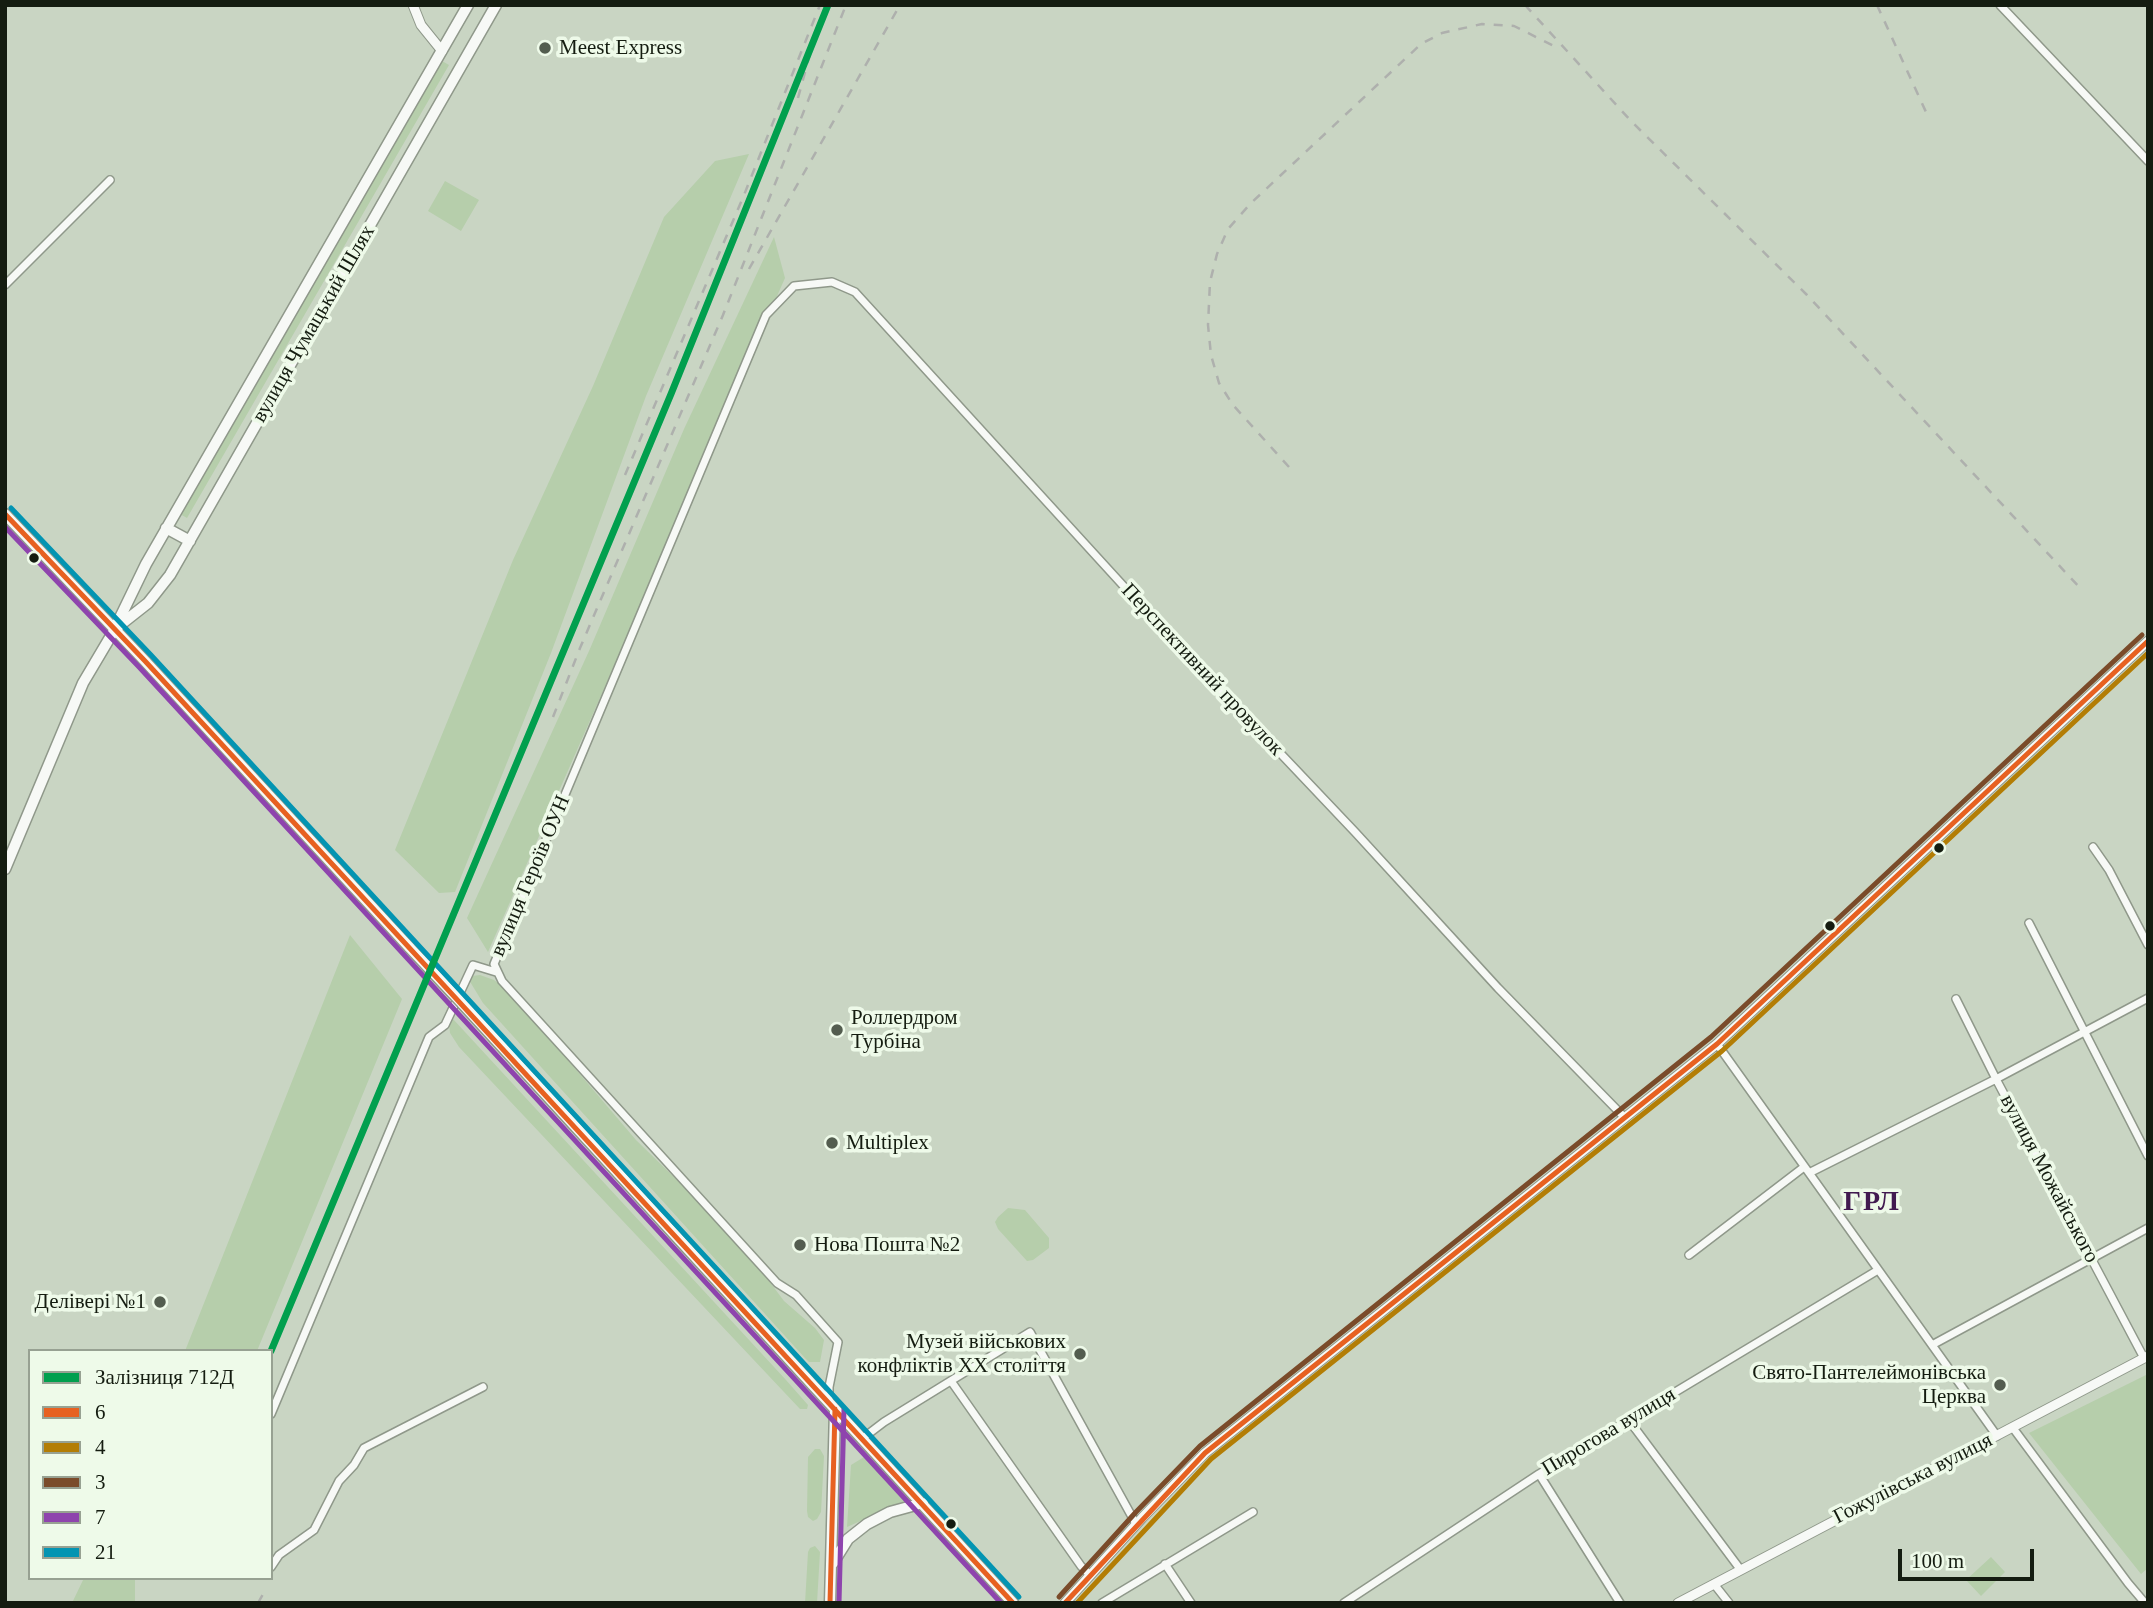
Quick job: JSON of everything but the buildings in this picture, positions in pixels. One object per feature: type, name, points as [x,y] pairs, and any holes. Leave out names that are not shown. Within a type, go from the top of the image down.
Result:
[{"type":"main road","name":"вулиця Чумацький Шлях","points":[[5,869],[83,683],[115,629],[146,564],[468,5]]},
{"type":"main road","name":"вулиця Чумацький Шлях","points":[[115,629],[148,603],[170,575],[496,5]]},
{"type":"main road","points":[[442,51],[462,65]]},
{"type":"main road","points":[[5,514],[462,1003],[1013,1603]]},
{"type":"main road","points":[[166,528],[190,541]]},
{"type":"main road","points":[[830,1603],[832,1405]]},
{"type":"main road","points":[[832,1563],[848,1539],[867,1524],[890,1512],[923,1503]]},
{"type":"street","points":[[413,5],[421,26],[442,51]]},
{"type":"street","points":[[2000,5],[2148,161]]},
{"type":"street","points":[[5,285],[110,180]]},
{"type":"street","name":"Перспективний провулок","points":[[766,315],[794,286],[832,282],[855,292],[1171,638],[1498,988],[1625,1118]]},
{"type":"street","name":"вулиця Героїв ОУН","points":[[766,315],[494,964],[496,972],[777,1283],[796,1295],[838,1342],[832,1405]]},
{"type":"street","points":[[1065,1603],[1089,1574],[1205,1453],[1717,1044],[2148,641]]},
{"type":"street","points":[[2093,847],[2109,870],[2148,945]]},
{"type":"street","points":[[2029,923],[2148,1156]]},
{"type":"street","points":[[273,1409],[429,1037],[444,1025],[473,965],[496,972]]},
{"type":"street","points":[[1689,1255],[1807,1170],[1996,1079],[2148,998]]},
{"type":"street","name":"вулиця Можайського","points":[[1956,999],[1996,1079],[2146,1357]]},
{"type":"street","points":[[1717,1044],[1997,1436]]},
{"type":"street","points":[[1932,1345],[2148,1228]]},
{"type":"street","name":"Пирогова вулиця","points":[[1344,1603],[1539,1474],[1878,1270]]},
{"type":"street","points":[[863,1438],[1030,1332],[1136,1524]]},
{"type":"street","name":"Гожулівська вулиця","points":[[1678,1603],[2146,1357]]},
{"type":"street","points":[[951,1381],[1089,1574]]},
{"type":"street","points":[[273,1564],[279,1555],[314,1530],[339,1481],[354,1465],[363,1448],[483,1387]]},
{"type":"street","points":[[1628,1419],[1740,1569]]},
{"type":"street","points":[[2013,1428],[2128,1583],[2146,1603]]},
{"type":"street","points":[[1539,1474],[1620,1603]]},
{"type":"street","points":[[1102,1603],[1253,1512]]},
{"type":"street","points":[[1165,1564],[1191,1603]]},
{"type":"street","points":[[1714,1584],[1729,1603]]},
{"type":"green space","points":[[442,61],[449,65],[187,518],[180,514]]},
{"type":"green space","points":[[749,154],[646,396],[551,653],[455,892],[439,893],[395,850],[513,560],[593,386],[664,217],[715,161]]},
{"type":"green space","points":[[445,181],[479,200],[461,231],[428,211]]},
{"type":"green space","points":[[774,237],[785,278],[488,952],[467,918],[589,651],[684,429]]},
{"type":"green space","points":[[350,935],[402,999],[258,1349],[186,1349]]},
{"type":"green space","points":[[480,975],[494,980],[508,990],[636,1140],[678,1181],[766,1277],[784,1301],[815,1328],[824,1340],[820,1362],[809,1362],[804,1357],[483,1003],[469,980],[472,976]]},
{"type":"green space","points":[[453,1019],[786,1380],[808,1405],[807,1409],[800,1409],[459,1047],[450,1033],[449,1024]]},
{"type":"green space","points":[[1008,1208],[1025,1210],[1049,1238],[1049,1248],[1033,1260],[1027,1261],[998,1229],[995,1222]]},
{"type":"green space","points":[[2148,1374],[2148,1568],[2141,1574],[2029,1433]]},
{"type":"green space","points":[[815,1449],[820,1449],[824,1456],[821,1512],[813,1521],[808,1517],[807,1511],[808,1457]]},
{"type":"green space","points":[[864,1457],[905,1501],[847,1527],[851,1465]]},
{"type":"green space","points":[[815,1546],[820,1552],[817,1603],[805,1603],[808,1552]]},
{"type":"green space","points":[[1991,1557],[2005,1572],[1981,1596],[1966,1580]]},
{"type":"green space","points":[[83,1580],[135,1580],[135,1603],[72,1603]]},
{"type":"railway","points":[[625,475],[744,195],[820,5]]},
{"type":"railway","points":[[553,717],[723,315],[846,5]]},
{"type":"railway","points":[[749,269],[900,5]]},
{"type":"railway","points":[[1525,5],[1631,121],[1807,295],[2081,589]]},
{"type":"railway","points":[[1877,5],[1926,112]]},
{"type":"railway","points":[[1289,467],[1233,405],[1219,383],[1211,355],[1208,325],[1210,282],[1217,254],[1228,229],[1250,204],[1421,44],[1442,33],[1482,24],[1514,26],[1558,48]]},
{"type":"railway","points":[[798,98],[810,54]]},
{"type":"railway","points":[[258,1603],[266,1589]]},
{"type":"rail line","name":"712Д","points":[[272,1349],[671,394],[828,5]]},
{"type":"transit line","name":"21","points":[[11,508],[151,655],[1019,1597]]},
{"type":"transit line","name":"6","points":[[5,514],[145,661],[1013,1603]]},
{"type":"transit line","name":"7","points":[[5,527],[139,667],[1001,1603]]},
{"type":"transit line","name":"3","points":[[1059,1597],[1200,1446],[1711,1037],[2142,635]]},
{"type":"transit line","name":"6","points":[[1065,1603],[1205,1453],[1717,1044],[2148,641]]},
{"type":"transit line","name":"4","points":[[1077,1603],[1211,1459],[1722,1051],[2148,653]]},
{"type":"transit line","name":"6","points":[[830,1603],[835,1409]]},
{"type":"transit line","name":"7","points":[[839,1603],[844,1409]]},
{"type":"place","name":"Meest Express","points":[[545,48]]},
{"type":"place","name":"Роллердром Турбіна","points":[[837,1030]]},
{"type":"place","name":"Multiplex","points":[[832,1143]]},
{"type":"place","name":"Нова Пошта №2","points":[[800,1245]]},
{"type":"place","name":"Делівері №1","points":[[160,1302]]},
{"type":"place","name":"Музей військових конфліктів ХХ століття","points":[[1080,1354]]},
{"type":"place","name":"Свято-Пантелеймонівська Церква","points":[[2000,1385]]},
{"type":"district","name":"ГРЛ","points":[[1872,1203]]}]
